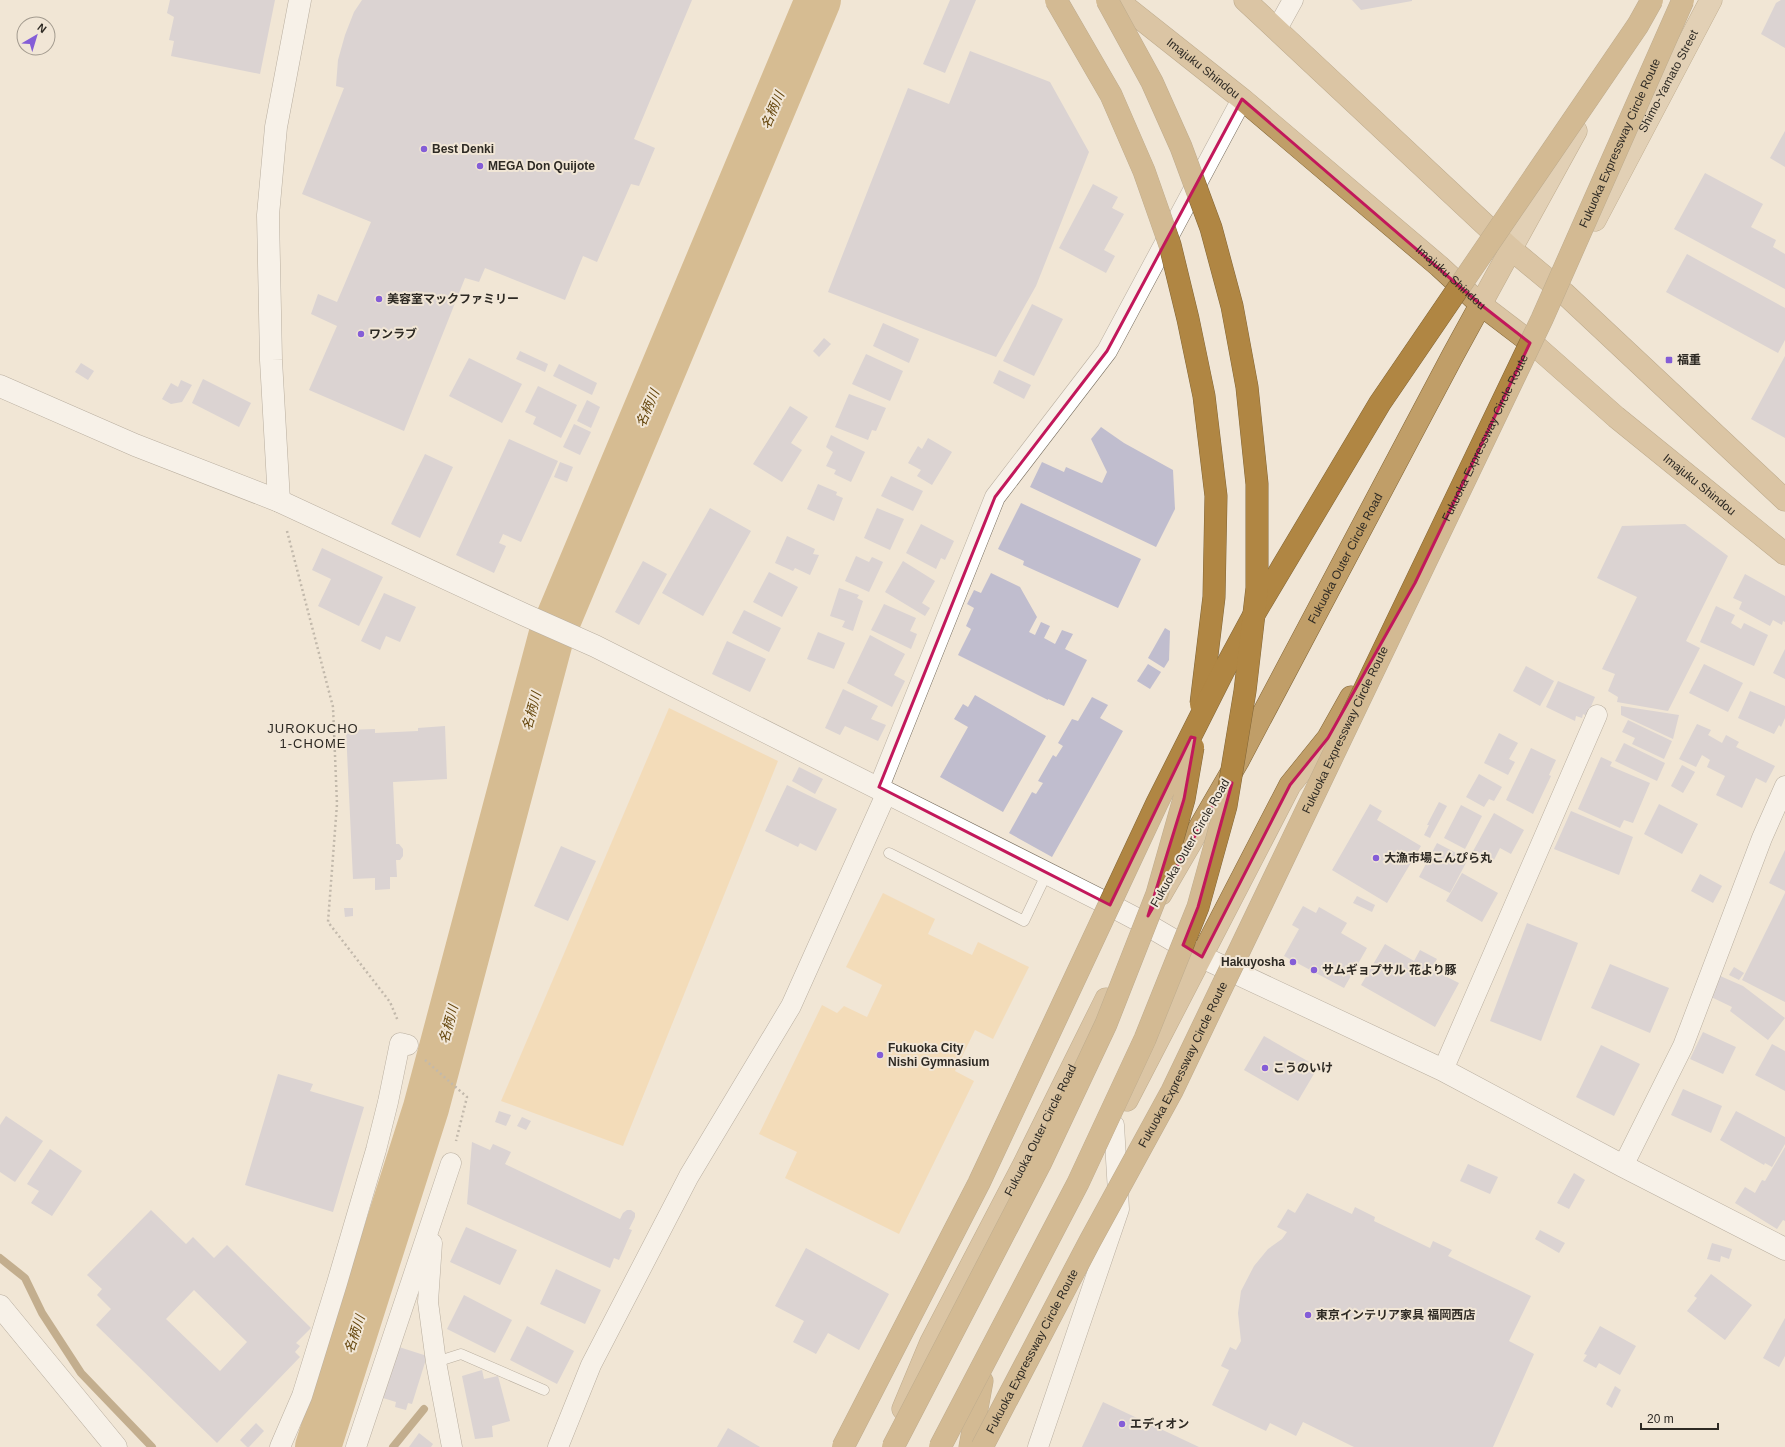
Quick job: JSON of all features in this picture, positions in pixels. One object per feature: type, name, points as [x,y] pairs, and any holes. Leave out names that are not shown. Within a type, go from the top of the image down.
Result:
[{"type":"highway","points":[[893,1447],[1040,1164],[1106,1024],[1157,894],[1184,799],[1202,696],[1214,597],[1216,496],[1204,396],[1188,319],[1170,245],[1144,170],[1111,95],[1056,0]]},
{"type":"highway","points":[[941,1447],[1078,1183],[1145,1039],[1198,907],[1226,806],[1245,691],[1257,588],[1257,484],[1247,388],[1232,306],[1211,228],[1181,147],[1152,82],[1107,0]]},
{"type":"highway","name":"Imajuku Shindou","points":[[1117,0],[1242,99],[1439,266],[1480,304],[1539,349],[1616,417],[1785,554]]},
{"type":"highway","points":[[1245,0],[1511,248],[1564,293],[1785,500]]},
{"type":"highway","points":[[843,1447],[979,1183],[1157,803],[1223,672],[1256,611],[1380,403],[1638,25],[1652,0]]},
{"type":"highway","name":"Fukuoka Expressway Circle Route","points":[[982,1447],[1090,1241],[1175,1084],[1542,319],[1683,0]]},
{"type":"highway","name":"Fukuoka Outer Circle Road","points":[[888,1447],[931,1342],[1024,1164],[1144,923],[1238,761],[1511,248]]},
{"type":"highway","points":[[941,1447],[982,1381],[1290,785],[1328,738],[1463,499],[1539,349],[1564,293]]},
{"type":"highway","points":[[970,1447],[982,1381]]},
{"type":"main road","points":[[1511,248],[1648,0]]},
{"type":"main road","name":"Shimo-Yamato Street","points":[[1564,293],[1589,232],[1711,0]]},
{"type":"street","points":[[279,501],[271,360],[268,215],[276,127],[300,0]]},
{"type":"street","points":[[1277,29],[1293,0]]},
{"type":"street","points":[[558,1447],[591,1365],[686,1183],[790,1006],[883,790],[995,497],[1107,351],[1242,99]]},
{"type":"street","points":[[0,386],[136,445],[279,501],[595,646],[1144,923],[1202,957],[1443,1070],[1623,1166],[1785,1249]]},
{"type":"street","points":[[1443,1070],[1597,714]]},
{"type":"street","points":[[1623,1166],[1683,1046],[1760,846],[1785,786]]},
{"type":"street","points":[[280,1447],[302,1396],[337,1283],[376,1150],[388,1102],[400,1043],[408,1046]]},
{"type":"street","points":[[1038,1447],[1118,1209],[1114,1125]]},
{"type":"street","points":[[356,1447],[451,1163]]},
{"type":"street","points":[[434,1213],[428,1302],[436,1362],[452,1447]]},
{"type":"street","points":[[0,1306],[116,1447]]},
{"type":"lane","points":[[889,854],[1024,921],[1047,874]]},
{"type":"lane","points":[[436,1362],[461,1354],[544,1390]]},
{"type":"path","points":[[279,501],[333,707],[337,804],[328,922],[390,1002],[408,1046],[467,1096],[451,1163]]},
{"type":"highlighted area","points":[[1242,99],[1480,304],[1530,343],[1415,583],[1328,738],[1290,785],[1202,957],[1183,945],[1198,907],[1232,783],[1227,781],[1148,916],[1184,799],[1195,738],[1191,737],[1110,905],[879,787],[995,497],[1107,351]]},
{"type":"shaded area","points":[[669,708],[778,761],[623,1146],[501,1101]]},
{"type":"shaded area","name":"Fukuoka City Nishi Gymnasium","points":[[883,893],[935,919],[928,934],[972,955],[978,942],[1029,967],[993,1039],[975,1030],[955,1071],[974,1081],[899,1234],[785,1178],[797,1152],[759,1134],[822,1005],[837,1013],[844,1006],[867,1017],[882,985],[846,967]]},
{"type":"building","points":[[170,0],[275,0],[260,74],[171,56],[174,41],[169,40],[174,17],[167,13]]},
{"type":"building","name":"MEGA Don Quijote","points":[[362,0],[692,0],[634,139],[655,148],[639,186],[631,184],[597,262],[583,256],[565,300],[485,268],[479,282],[465,278],[404,431],[309,390],[337,326],[311,314],[318,294],[337,302],[371,222],[302,194],[344,88],[336,86],[338,60],[345,35],[354,12]]},
{"type":"building","points":[[950,0],[976,0],[945,73],[923,64]]},
{"type":"building","points":[[1352,0],[1412,0],[1412,1],[1361,10]]},
{"type":"building","points":[[1781,0],[1785,0],[1785,48],[1761,34],[1776,3]]},
{"type":"building","points":[[970,51],[1050,82],[1089,152],[1036,286],[996,357],[828,292],[908,88],[949,104]]},
{"type":"building","points":[[1785,131],[1785,167],[1770,158]]},
{"type":"building","points":[[1705,173],[1763,204],[1751,227],[1776,240],[1773,247],[1785,254],[1785,289],[1674,229]]},
{"type":"building","points":[[1093,184],[1118,197],[1112,208],[1124,214],[1104,250],[1115,256],[1106,273],[1059,248]]},
{"type":"building","points":[[1687,254],[1785,308],[1785,340],[1778,353],[1666,292]]},
{"type":"building","points":[[1032,304],[1063,319],[1034,376],[1003,361]]},
{"type":"building","points":[[883,323],[919,339],[909,363],[873,346]]},
{"type":"building","points":[[824,338],[831,344],[819,357],[813,351]]},
{"type":"building","points":[[520,351],[548,364],[545,372],[516,359]]},
{"type":"building","points":[[866,354],[903,371],[890,401],[852,384]]},
{"type":"building","points":[[1785,356],[1785,438],[1751,419]]},
{"type":"building","points":[[469,358],[522,384],[502,423],[449,396]]},
{"type":"building","points":[[81,363],[94,371],[88,380],[75,372]]},
{"type":"building","points":[[559,364],[597,383],[592,395],[553,376]]},
{"type":"building","points":[[999,370],[1031,385],[1024,399],[993,383]]},
{"type":"building","points":[[203,379],[251,403],[239,427],[192,403]]},
{"type":"building","points":[[181,380],[192,385],[182,402],[171,404],[162,399],[171,383],[178,387]]},
{"type":"building","points":[[538,386],[577,405],[561,438],[533,424],[536,417],[525,412]]},
{"type":"building","points":[[849,394],[886,408],[876,431],[872,430],[868,440],[835,427]]},
{"type":"building","points":[[587,400],[600,407],[591,428],[577,421]]},
{"type":"building","points":[[790,406],[808,417],[791,443],[802,450],[782,482],[753,464]]},
{"type":"building","points":[[574,424],[591,432],[580,455],[563,447]]},
{"type":"building","points":[[1101,427],[1124,443],[1173,470],[1175,509],[1156,547],[1030,487],[1042,462],[1064,472],[1066,467],[1102,483],[1107,472],[1091,439]]},
{"type":"building","points":[[831,435],[865,452],[851,482],[834,474],[836,470],[826,466],[833,452],[826,447]]},
{"type":"building","points":[[928,438],[952,452],[932,485],[917,476],[921,470],[908,463],[918,446],[922,449]]},
{"type":"building","points":[[509,439],[558,461],[521,542],[503,534],[499,543],[506,546],[494,573],[456,555]]},
{"type":"building","points":[[425,454],[453,467],[420,538],[391,524]]},
{"type":"building","points":[[560,462],[573,467],[567,482],[554,477]]},
{"type":"building","points":[[891,476],[923,491],[913,511],[881,496]]},
{"type":"building","points":[[818,484],[837,492],[836,495],[843,498],[834,521],[807,509]]},
{"type":"building","points":[[1021,503],[1141,559],[1118,608],[1023,565],[1024,561],[998,549]]},
{"type":"building","points":[[710,508],[751,531],[703,616],[662,593]]},
{"type":"building","points":[[877,508],[904,519],[890,550],[864,538]]},
{"type":"building","points":[[921,524],[954,541],[945,560],[941,558],[936,569],[906,553]]},
{"type":"building","points":[[1685,524],[1728,556],[1686,641],[1700,648],[1668,711],[1617,702],[1618,697],[1608,691],[1615,674],[1602,669],[1637,597],[1597,578],[1622,526]]},
{"type":"building","points":[[787,536],[815,549],[813,554],[819,555],[810,575],[795,568],[793,571],[775,563]]},
{"type":"building","points":[[322,548],[383,577],[359,626],[318,606],[331,579],[312,570]]},
{"type":"building","points":[[856,556],[869,562],[872,557],[883,562],[869,592],[845,581]]},
{"type":"building","points":[[643,561],[667,574],[639,625],[615,612]]},
{"type":"building","points":[[903,561],[935,581],[922,603],[930,608],[925,616],[885,592]]},
{"type":"building","points":[[769,572],[798,587],[782,617],[753,602]]},
{"type":"building","points":[[991,573],[1020,587],[1037,617],[1029,632],[1035,635],[1041,622],[1050,626],[1044,638],[1055,644],[1062,630],[1073,634],[1065,649],[1087,660],[1064,706],[1048,700],[958,655],[971,629],[966,626],[974,608],[967,604],[974,590],[981,593]]},
{"type":"building","points":[[1745,574],[1785,596],[1785,622],[1783,621],[1782,625],[1773,620],[1770,626],[1739,609],[1742,602],[1733,598]]},
{"type":"building","points":[[839,588],[859,595],[857,598],[863,601],[853,631],[842,627],[845,621],[830,616]]},
{"type":"building","points":[[384,593],[416,607],[400,642],[386,636],[380,650],[361,641]]},
{"type":"building","points":[[884,604],[916,618],[910,631],[917,634],[911,649],[871,630]]},
{"type":"building","points":[[1716,606],[1735,615],[1731,623],[1741,629],[1744,623],[1768,635],[1754,666],[1700,642]]},
{"type":"building","points":[[744,610],[781,628],[769,652],[732,633]]},
{"type":"building","points":[[1165,628],[1170,631],[1169,660],[1164,668],[1148,658]]},
{"type":"building","points":[[818,632],[845,643],[834,669],[807,659]]},
{"type":"building","points":[[870,635],[905,654],[894,675],[905,681],[892,707],[847,683]]},
{"type":"building","points":[[727,641],[766,659],[750,692],[712,674]]},
{"type":"building","points":[[1785,649],[1785,679],[1773,673]]},
{"type":"building","points":[[1148,664],[1161,672],[1150,689],[1137,681]]},
{"type":"building","points":[[1704,664],[1743,683],[1728,712],[1689,693]]},
{"type":"building","points":[[1526,666],[1554,681],[1540,706],[1513,691]]},
{"type":"building","points":[[1558,681],[1595,697],[1587,716],[1583,714],[1582,718],[1576,716],[1575,721],[1546,707]]},
{"type":"building","points":[[843,689],[878,706],[871,719],[886,725],[878,741],[845,726],[840,735],[825,728]]},
{"type":"building","points":[[1750,691],[1785,706],[1785,718],[1781,727],[1779,725],[1774,734],[1738,718]]},
{"type":"building","points":[[975,695],[1046,736],[1003,812],[940,777],[968,727],[954,719],[963,704],[968,707]]},
{"type":"building","points":[[1092,697],[1108,705],[1100,718],[1123,731],[1052,857],[1009,833],[1032,792],[1036,794],[1043,783],[1038,781],[1053,755],[1056,757],[1063,746],[1058,743],[1072,719],[1078,721]]},
{"type":"building","points":[[1621,706],[1679,715],[1673,739],[1621,715]]},
{"type":"building","points":[[1628,720],[1672,741],[1664,759],[1632,744],[1635,738],[1622,732]]},
{"type":"building","points":[[1697,724],[1711,730],[1708,735],[1722,743],[1726,735],[1739,742],[1736,747],[1775,766],[1766,783],[1756,778],[1742,808],[1716,795],[1725,776],[1707,767],[1710,760],[1702,755],[1696,767],[1679,759]]},
{"type":"building","points":[[445,726],[447,779],[393,782],[396,844],[399,844],[403,849],[403,856],[400,860],[396,860],[397,877],[390,877],[390,889],[375,890],[375,878],[353,879],[346,730],[375,729],[375,733],[418,731],[418,728]]},
{"type":"building","points":[[1499,733],[1518,743],[1509,759],[1515,762],[1508,775],[1484,763]]},
{"type":"building","points":[[1624,743],[1665,763],[1657,781],[1615,761]]},
{"type":"building","points":[[1531,748],[1556,760],[1549,775],[1551,776],[1533,814],[1506,800]]},
{"type":"building","points":[[1601,757],[1612,762],[1610,766],[1650,783],[1633,823],[1624,820],[1620,828],[1578,809]]},
{"type":"building","points":[[1682,765],[1695,772],[1683,793],[1671,786]]},
{"type":"building","points":[[799,767],[823,779],[815,794],[792,781]]},
{"type":"building","points":[[1479,774],[1502,787],[1494,801],[1489,799],[1484,807],[1466,797]]},
{"type":"building","points":[[787,785],[837,809],[816,851],[800,843],[798,847],[765,831]]},
{"type":"building","points":[[1439,802],[1447,806],[1430,838],[1424,835],[1429,825],[1427,825]]},
{"type":"building","name":"大漁市場こんぴら丸","points":[[1370,804],[1382,811],[1377,820],[1421,846],[1387,903],[1332,870]]},
{"type":"building","points":[[1659,804],[1698,824],[1682,854],[1644,834]]},
{"type":"building","points":[[1461,805],[1482,816],[1465,849],[1444,838]]},
{"type":"building","points":[[1571,811],[1633,837],[1619,875],[1554,849]]},
{"type":"building","points":[[1494,813],[1524,830],[1511,854],[1500,848],[1492,864],[1472,853]]},
{"type":"building","points":[[1437,843],[1468,859],[1450,893],[1419,877]]},
{"type":"building","points":[[561,846],[596,861],[568,921],[534,906]]},
{"type":"building","points":[[1785,850],[1785,891],[1769,883]]},
{"type":"building","points":[[1462,873],[1498,893],[1482,922],[1446,901]]},
{"type":"building","points":[[1700,874],[1722,886],[1713,903],[1691,891]]},
{"type":"building","points":[[1785,893],[1785,1002],[1742,980]]},
{"type":"building","points":[[1357,896],[1375,905],[1372,912],[1353,903]]},
{"type":"building","points":[[1303,906],[1316,913],[1319,907],[1347,923],[1341,933],[1367,948],[1344,988],[1284,956],[1299,929],[1292,925]]},
{"type":"building","points":[[344,908],[353,908],[353,916],[345,917]]},
{"type":"building","points":[[1527,923],[1578,943],[1541,1041],[1490,1021]]},
{"type":"building","points":[[1385,944],[1414,961],[1420,950],[1437,959],[1431,969],[1459,983],[1435,1027],[1361,985]]},
{"type":"building","points":[[1610,964],[1669,988],[1650,1033],[1591,1008]]},
{"type":"building","points":[[1734,967],[1744,973],[1739,980],[1729,975]]},
{"type":"building","points":[[1718,975],[1743,986],[1785,1018],[1768,1040],[1730,1011],[1732,1007],[1709,996]]},
{"type":"building","points":[[1703,1032],[1736,1047],[1723,1074],[1690,1059]]},
{"type":"building","points":[[1264,1036],[1318,1067],[1298,1101],[1244,1070]]},
{"type":"building","points":[[1772,1044],[1785,1051],[1785,1091],[1755,1075]]},
{"type":"building","points":[[1601,1045],[1640,1064],[1614,1116],[1576,1097]]},
{"type":"building","points":[[278,1074],[313,1084],[310,1091],[364,1107],[333,1212],[245,1185]]},
{"type":"building","points":[[1683,1089],[1722,1106],[1711,1133],[1671,1115]]},
{"type":"building","points":[[499,1111],[511,1115],[506,1126],[495,1122]]},
{"type":"building","points":[[1736,1111],[1785,1137],[1785,1144],[1772,1167],[1765,1163],[1764,1165],[1720,1140]]},
{"type":"building","points":[[6,1116],[43,1141],[15,1182],[0,1172],[0,1125]]},
{"type":"building","points":[[522,1117],[531,1121],[526,1130],[517,1126]]},
{"type":"building","points":[[472,1142],[490,1150],[493,1144],[511,1152],[505,1164],[620,1219],[623,1213],[627,1210],[631,1210],[635,1213],[635,1217],[629,1229],[632,1230],[619,1260],[614,1258],[610,1268],[467,1204]]},
{"type":"building","points":[[1785,1147],[1785,1221],[1783,1220],[1777,1229],[1735,1203],[1745,1187],[1755,1193],[1762,1180],[1765,1181]]},
{"type":"building","points":[[50,1149],[82,1171],[52,1216],[31,1203],[39,1191],[27,1184]]},
{"type":"building","points":[[1468,1164],[1498,1177],[1490,1194],[1460,1181]]},
{"type":"building","points":[[1574,1173],[1585,1180],[1569,1209],[1557,1203]]},
{"type":"building","points":[[1307,1193],[1352,1214],[1355,1207],[1375,1217],[1374,1221],[1430,1248],[1433,1241],[1452,1250],[1448,1256],[1531,1296],[1509,1341],[1534,1354],[1493,1447],[1354,1447],[1303,1422],[1296,1436],[1270,1423],[1266,1431],[1212,1405],[1229,1370],[1221,1366],[1230,1347],[1236,1350],[1241,1341],[1238,1313],[1241,1291],[1254,1266],[1268,1249],[1282,1239],[1287,1232],[1277,1227],[1288,1209],[1295,1213]]},
{"type":"building","points":[[151,1210],[186,1244],[193,1237],[214,1258],[227,1245],[311,1328],[296,1343],[300,1346],[295,1352],[300,1357],[217,1443],[96,1325],[111,1309],[97,1295],[102,1289],[87,1275]],"holes":[[[194,1290],[247,1342],[220,1371],[166,1319]]]},
{"type":"building","points":[[466,1227],[517,1250],[500,1285],[450,1262]]},
{"type":"building","points":[[1540,1230],[1565,1243],[1559,1253],[1535,1239]]},
{"type":"building","points":[[1712,1243],[1732,1249],[1729,1259],[1721,1256],[1720,1262],[1707,1259]]},
{"type":"building","points":[[806,1248],[889,1294],[859,1350],[828,1333],[816,1354],[793,1342],[804,1321],[775,1306]]},
{"type":"building","points":[[556,1269],[601,1290],[585,1324],[540,1304]]},
{"type":"building","points":[[1711,1274],[1752,1305],[1725,1340],[1687,1311],[1697,1298],[1694,1296]]},
{"type":"building","points":[[464,1295],[512,1320],[495,1353],[447,1329]]},
{"type":"building","points":[[1785,1318],[1785,1356],[1779,1367],[1763,1358]]},
{"type":"building","points":[[527,1326],[574,1351],[557,1384],[510,1360]]},
{"type":"building","points":[[1600,1326],[1636,1346],[1620,1375],[1599,1363],[1596,1368],[1583,1361],[1587,1355],[1584,1354]]},
{"type":"building","points":[[399,1347],[427,1356],[412,1404],[408,1403],[406,1410],[395,1407],[396,1402],[383,1398]]},
{"type":"building","points":[[482,1370],[484,1379],[498,1376],[510,1421],[492,1426],[493,1437],[475,1439],[462,1376]]},
{"type":"building","points":[[1615,1386],[1621,1390],[1612,1408],[1606,1404]]},
{"type":"building","name":"エディオン","points":[[1103,1402],[1199,1447],[1082,1447]]},
{"type":"building","points":[[256,1423],[264,1431],[249,1447],[247,1447],[240,1440]]},
{"type":"building","points":[[728,1428],[760,1447],[717,1447]]},
{"type":"building","points":[[419,1433],[433,1444],[431,1447],[409,1447]]},
{"type":"waterway","name":"名柄川","points":[[318,1447],[426,1108],[551,637],[818,0]]},
{"type":"waterway","points":[[0,1258],[25,1278],[42,1313],[81,1373],[152,1447]]},
{"type":"waterway","points":[[393,1447],[424,1409]]},
{"type":"place","name":"Best Denki","points":[[424,149]]},
{"type":"place","name":"MEGA Don Quijote","points":[[480,166]]},
{"type":"place","name":"美容室マックファミリー","points":[[379,299]]},
{"type":"place","name":"ワンラブ","points":[[361,334]]},
{"type":"place","name":"福重","points":[[1669,360]]},
{"type":"place","name":"大漁市場こんぴら丸","points":[[1376,858]]},
{"type":"place","name":"Hakuyosha","points":[[1293,962]]},
{"type":"place","name":"サムギョプサル 花より豚","points":[[1314,970]]},
{"type":"place","name":"Fukuoka City Nishi Gymnasium","points":[[880,1055]]},
{"type":"place","name":"こうのいけ","points":[[1265,1068]]},
{"type":"place","name":"東京インテリア家具 福岡西店","points":[[1308,1315]]},
{"type":"place","name":"エディオン","points":[[1122,1424]]},
{"type":"district","name":"JUROKUCHO 1-CHOME","points":[[313,736]]}]
